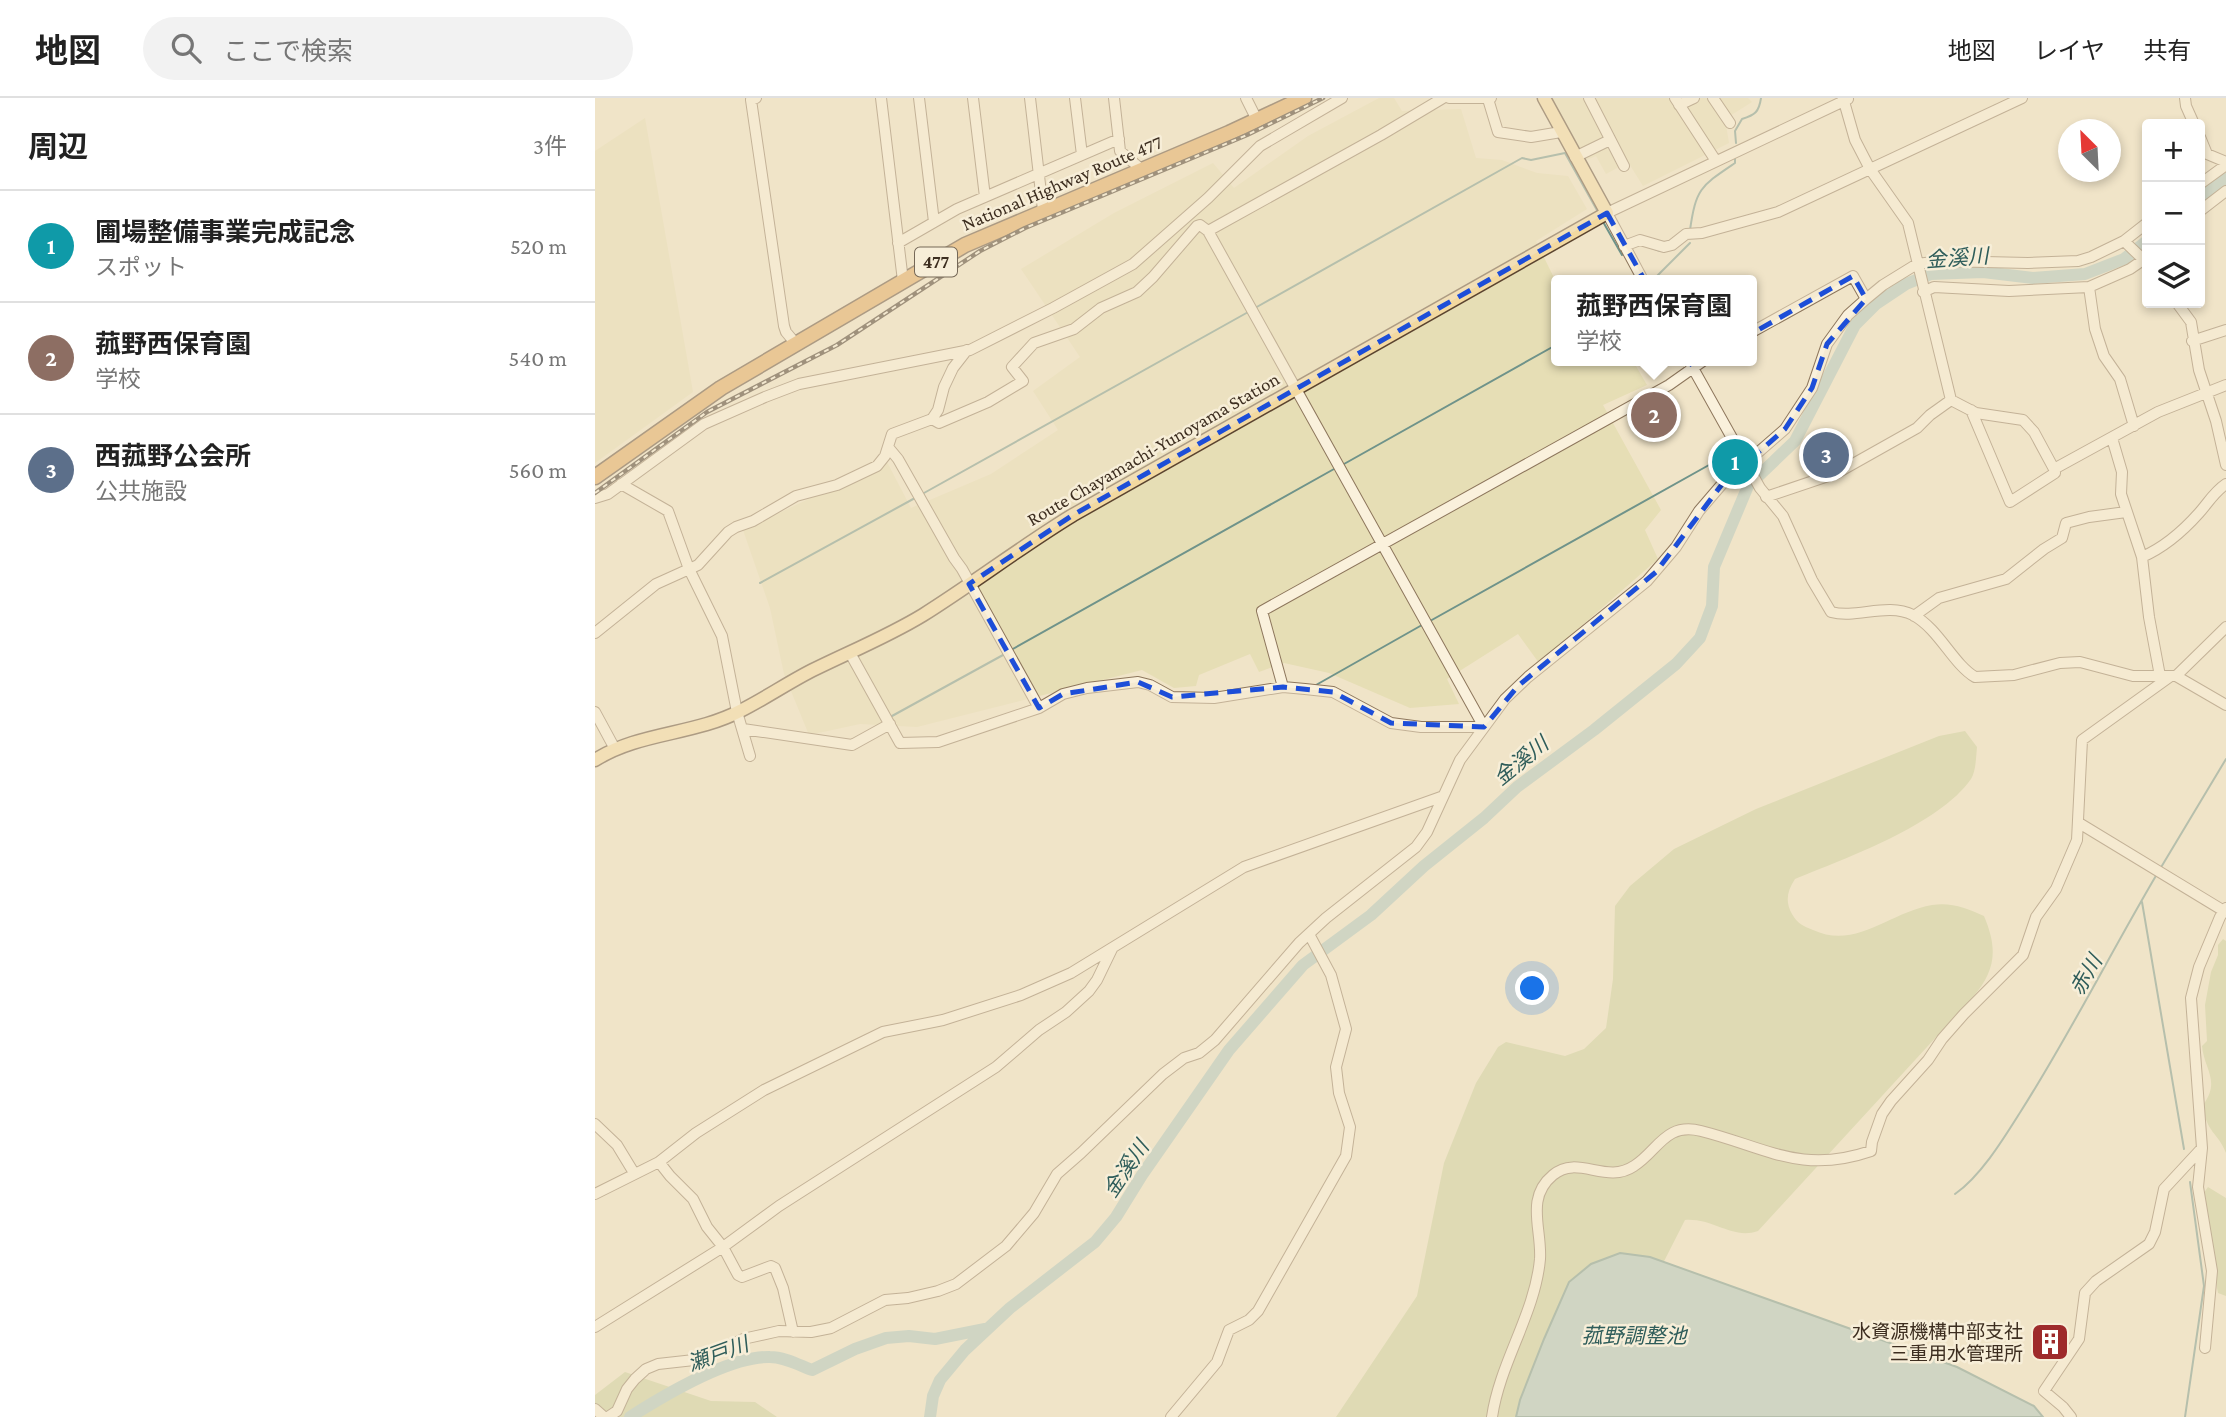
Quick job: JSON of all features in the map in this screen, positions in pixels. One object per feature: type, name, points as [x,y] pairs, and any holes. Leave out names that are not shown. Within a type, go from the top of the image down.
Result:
[{"type":"highway","name":"National Highway Route 477","points":[[595,477],[721,388],[981,236],[1257,120],[1275,104],[1304,98]]},
{"type":"main road","points":[[1543,98],[1603,215]]},
{"type":"main road","name":"Route Chayamachi-Yunoyama Station","points":[[595,760],[615,748],[635,741],[702,725],[737,712],[923,615],[1073,515],[1603,215]]},
{"type":"street","points":[[755,98],[751,100],[784,326],[796,344]]},
{"type":"street","points":[[881,98],[903,281]]},
{"type":"street","points":[[919,98],[934,222]]},
{"type":"street","points":[[973,98],[985,197]]},
{"type":"street","points":[[1030,98],[1043,210]]},
{"type":"street","points":[[1075,98],[1082,156]]},
{"type":"street","points":[[1114,98],[1121,151],[1141,169]]},
{"type":"street","points":[[1246,98],[1257,120]]},
{"type":"street","points":[[595,498],[608,494],[704,424],[765,397],[799,384],[967,350],[1031,320],[1133,264],[1260,146],[1342,98]]},
{"type":"street","points":[[1208,231],[1443,98]]},
{"type":"street","points":[[1448,98],[1490,98],[1499,132],[1531,138],[1561,132]]},
{"type":"street","points":[[1589,98],[1624,166]]},
{"type":"street","points":[[1694,98],[1677,101],[1716,161]]},
{"type":"street","points":[[1713,98],[1730,123]]},
{"type":"street","points":[[1626,250],[1640,240],[1664,247],[1672,245],[1690,234],[1778,212],[2022,98]]},
{"type":"street","points":[[2185,98],[2192,119]]},
{"type":"street","points":[[1640,275],[1603,215],[1846,99],[1855,140],[1870,169],[1908,223],[1951,400],[1971,410],[2023,420],[2034,432],[2055,473],[2010,502],[1971,410]]},
{"type":"street","points":[[898,243],[985,197],[1119,139]]},
{"type":"street","points":[[1575,157],[1610,140]]},
{"type":"street","points":[[2202,182],[2226,163],[2207,154],[2205,149]]},
{"type":"street","points":[[2205,207],[2226,191]]},
{"type":"street","points":[[932,419],[939,423],[962,415],[1023,381],[1012,367],[1034,343],[1074,329],[1101,308],[1137,292],[1200,225],[1208,231],[1484,727]]},
{"type":"street","points":[[595,1409],[606,1417],[615,1413],[627,1390],[646,1369],[666,1362],[703,1359],[749,1338],[779,1331],[811,1332],[831,1328],[885,1300],[908,1298],[945,1289],[995,1255],[1034,1213],[1052,1178],[1163,1074],[1184,1058],[1199,1053],[1215,1040],[1264,982],[1326,918],[1416,847],[1427,832],[1441,796],[1460,760],[1505,699],[1656,572],[1709,499],[1748,466],[1785,429],[1812,388],[1827,344],[1848,315],[1883,285],[1917,267],[1941,261],[2078,261],[2125,242],[2142,227]]},
{"type":"street","points":[[2125,242],[2142,258]]},
{"type":"street","points":[[1923,291],[1934,287],[1966,287],[1978,291],[2009,292],[2089,286],[2142,261]]},
{"type":"street","points":[[1757,329],[1853,276],[1866,299]]},
{"type":"street","points":[[2089,286],[2095,329],[2104,356],[2120,379],[2134,426]]},
{"type":"street","points":[[2181,308],[2191,322],[2192,341],[2207,394],[2221,419],[2226,465]]},
{"type":"street","points":[[2192,341],[2226,330]]},
{"type":"street","points":[[595,633],[644,593],[705,560],[729,531],[753,521],[796,496],[837,485],[877,466],[885,456],[892,434],[932,419],[939,410],[944,387],[953,368],[967,350]]},
{"type":"street","points":[[1283,687],[1262,611],[1669,385],[1689,366]]},
{"type":"street","points":[[1692,366],[1765,496],[1783,516],[1812,580],[1831,611],[1845,614],[1889,611],[1915,616],[1940,638],[1975,677],[2014,675],[2075,662],[2133,676],[2169,676],[2226,705]]},
{"type":"street","points":[[2054,469],[2158,412],[2226,385]]},
{"type":"street","points":[[1765,496],[1837,472],[1917,428],[1951,400]]},
{"type":"street","points":[[2112,438],[2120,459],[2120,489],[2143,557],[2149,617],[2169,676]]},
{"type":"street","points":[[888,447],[898,459],[1039,708]]},
{"type":"street","points":[[621,484],[668,511],[689,569],[722,636],[737,712],[750,756]]},
{"type":"street","points":[[2143,557],[2167,545],[2214,494],[2226,485]]},
{"type":"street","points":[[1915,616],[1939,598],[2006,579],[2062,538],[2066,523],[2126,512]]},
{"type":"street","points":[[1492,1417],[1503,1372],[1537,1282],[1540,1247],[1537,1200],[1539,1192],[1553,1175],[1560,1170],[1577,1167],[1611,1174],[1628,1170],[1662,1139],[1685,1130],[1701,1131],[1787,1158],[1837,1159],[1871,1151],[1882,1114],[1891,1101],[1928,1060],[1963,1014],[2023,955],[2036,917],[2056,889],[2077,840],[2082,740],[2169,676],[2226,626]]},
{"type":"street","points":[[850,653],[900,743],[939,742],[1039,708],[1063,694],[1087,688],[1138,682],[1150,685],[1172,698],[1214,698],[1283,687],[1333,692],[1391,723],[1420,727],[1484,727]]},
{"type":"street","points":[[595,712],[615,748]]},
{"type":"street","points":[[743,729],[852,745],[890,724]]},
{"type":"street","points":[[595,1194],[659,1161],[696,1133],[765,1090],[883,1032],[943,1020],[1021,995],[1057,980],[1244,867],[1441,796]]},
{"type":"street","points":[[2079,823],[2225,909],[2199,967],[2192,990],[2194,1064],[2202,1148],[2198,1187],[2212,1271],[2205,1348]]},
{"type":"street","points":[[1171,1417],[1217,1362],[1229,1330],[1258,1311],[1346,1156],[1350,1128],[1339,1093],[1336,1067],[1346,1029],[1331,975],[1310,936]]},
{"type":"street","points":[[595,1328],[996,1067],[1089,991],[1112,948]]},
{"type":"street","points":[[595,1124],[617,1145],[634,1173]]},
{"type":"street","points":[[2071,1417],[2063,1406],[2044,1391],[2079,1339],[2085,1293],[2092,1284],[2150,1244],[2164,1189],[2202,1148]]},
{"type":"street","points":[[659,1161],[693,1199],[707,1227],[723,1247],[740,1277],[771,1266],[775,1268],[783,1288],[793,1332]]},
{"type":"highlighted area","points":[[1607,213],[1693,367],[1853,276],[1866,299],[1827,344],[1812,388],[1785,429],[1723,483],[1656,572],[1518,686],[1484,727],[1391,723],[1333,692],[1283,687],[1172,697],[1138,682],[1063,694],[1039,708],[969,584],[1073,515]]},
{"type":"shaded area","points":[[1379,98],[1394,98],[1402,111],[1461,109],[1476,158],[1502,160],[1537,173],[1568,176],[1587,209],[1536,241],[1553,275],[1551,366],[1636,366],[1647,385],[1603,405],[1661,510],[1645,530],[1658,559],[1539,663],[1518,634],[1447,679],[1459,704],[1410,708],[1329,673],[1284,663],[1259,672],[1250,654],[1199,675],[1196,686],[1174,688],[1142,670],[917,727],[860,724],[809,735],[784,674],[770,608],[743,530],[887,462],[911,508],[991,474],[1058,430],[1033,391],[1080,357],[1021,269],[1114,213],[1213,163],[1234,188],[1308,136]]},
{"type":"shaded area","points":[[1550,98],[1748,98],[1752,102],[1725,119],[1729,143],[1643,186],[1628,162],[1606,174],[1596,156],[1584,161]]},
{"type":"shaded area","points":[[645,118],[693,392],[595,463],[595,151]]},
{"type":"green space","points":[[1965,731],[1977,747],[1976,764],[1971,779],[1956,796],[1915,825],[1890,838],[1795,879],[1788,901],[1792,914],[1799,922],[1809,929],[1829,935],[1858,933],[1932,905],[1959,906],[1984,916],[1993,949],[1992,959],[1986,978],[1972,998],[1758,1231],[1740,1233],[1705,1222],[1685,1220],[1623,1342],[1572,1417],[1336,1417],[1417,1296],[1444,1163],[1476,1083],[1498,1047],[1506,1042],[1565,1056],[1584,1049],[1606,1028],[1613,979],[1615,906],[1630,886],[1674,849],[1756,809],[1939,736]]},
{"type":"green space","points":[[2223,939],[2226,941],[2226,1153],[2209,1127],[2205,1114],[2203,1105],[2211,1089],[2211,1082],[2202,1046],[2207,1041],[2205,1005],[2211,972],[2218,955],[2218,945]]},
{"type":"green space","points":[[2208,1187],[2226,1198],[2226,1296],[2218,1293],[2217,1288],[2214,1252],[2203,1194]]},
{"type":"green space","points":[[625,1372],[711,1401],[755,1402],[777,1417],[595,1417],[595,1395]]},
{"type":"water","name":"菰野調整池","points":[[1620,1253],[1650,1257],[1957,1367],[2034,1406],[2043,1417],[1516,1417],[1520,1400],[1569,1282],[1591,1264]]},
{"type":"waterway","points":[[1736,143],[1735,131],[1742,119],[1756,112],[1761,98]]},
{"type":"waterway","points":[[1255,308],[1522,158],[1531,160],[1565,153],[1598,212]]},
{"type":"waterway","points":[[1690,230],[1695,205],[1702,189],[1735,163],[1735,159]]},
{"type":"waterway","name":"金溪川","points":[[2205,194],[2226,179]]},
{"type":"waterway","points":[[1602,220],[1622,255],[1625,253]]},
{"type":"waterway","points":[[1658,275],[1690,243]]},
{"type":"waterway","name":"金溪川","points":[[930,1417],[933,1396],[940,1380],[965,1350],[1010,1308],[1095,1242],[1116,1217],[1229,1050],[1303,965],[1371,915],[1517,787],[1676,664],[1700,638],[1712,606],[1714,567],[1748,486],[1795,441],[1855,325],[1876,304],[1906,284],[1931,274],[1983,272],[2033,278],[2085,274],[2124,259],[2142,245]]},
{"type":"waterway","points":[[1649,247],[1660,251]]},
{"type":"waterway","points":[[924,493],[1250,311]]},
{"type":"waterway","points":[[1344,464],[1551,348]]},
{"type":"waterway","points":[[1430,621],[1709,465]]},
{"type":"waterway","points":[[1011,650],[1334,469]]},
{"type":"waterway","points":[[760,583],[915,498]]},
{"type":"waterway","points":[[1316,685],[1422,625]]},
{"type":"waterway","points":[[892,716],[1003,655]]},
{"type":"waterway","name":"赤川","points":[[2160,869],[2226,759]]},
{"type":"waterway","name":"赤川","points":[[1955,1194],[1983,1167],[2014,1122],[2157,874]]},
{"type":"waterway","points":[[2142,902],[2184,1149]]},
{"type":"waterway","points":[[2185,1417],[2204,1286],[2190,1182]]},
{"type":"waterway","name":"瀬戸川","points":[[630,1417],[697,1379],[754,1358],[781,1358],[812,1370],[855,1349],[886,1338],[909,1336],[935,1339],[985,1329]]},
{"type":"railway","points":[[595,493],[707,412],[837,345],[980,251],[1025,228],[1247,135],[1323,98]]},
{"type":"place","name":"菰野西保育園","points":[[1654,415]]},
{"type":"place","name":"西菰野公会所","points":[[1826,455]]},
{"type":"place","name":"圃場整備事業完成記念","points":[[1735,462]]},
{"type":"place","name":"水資源機構中部支社 三重用水管理所","points":[[2050,1342]]}]
